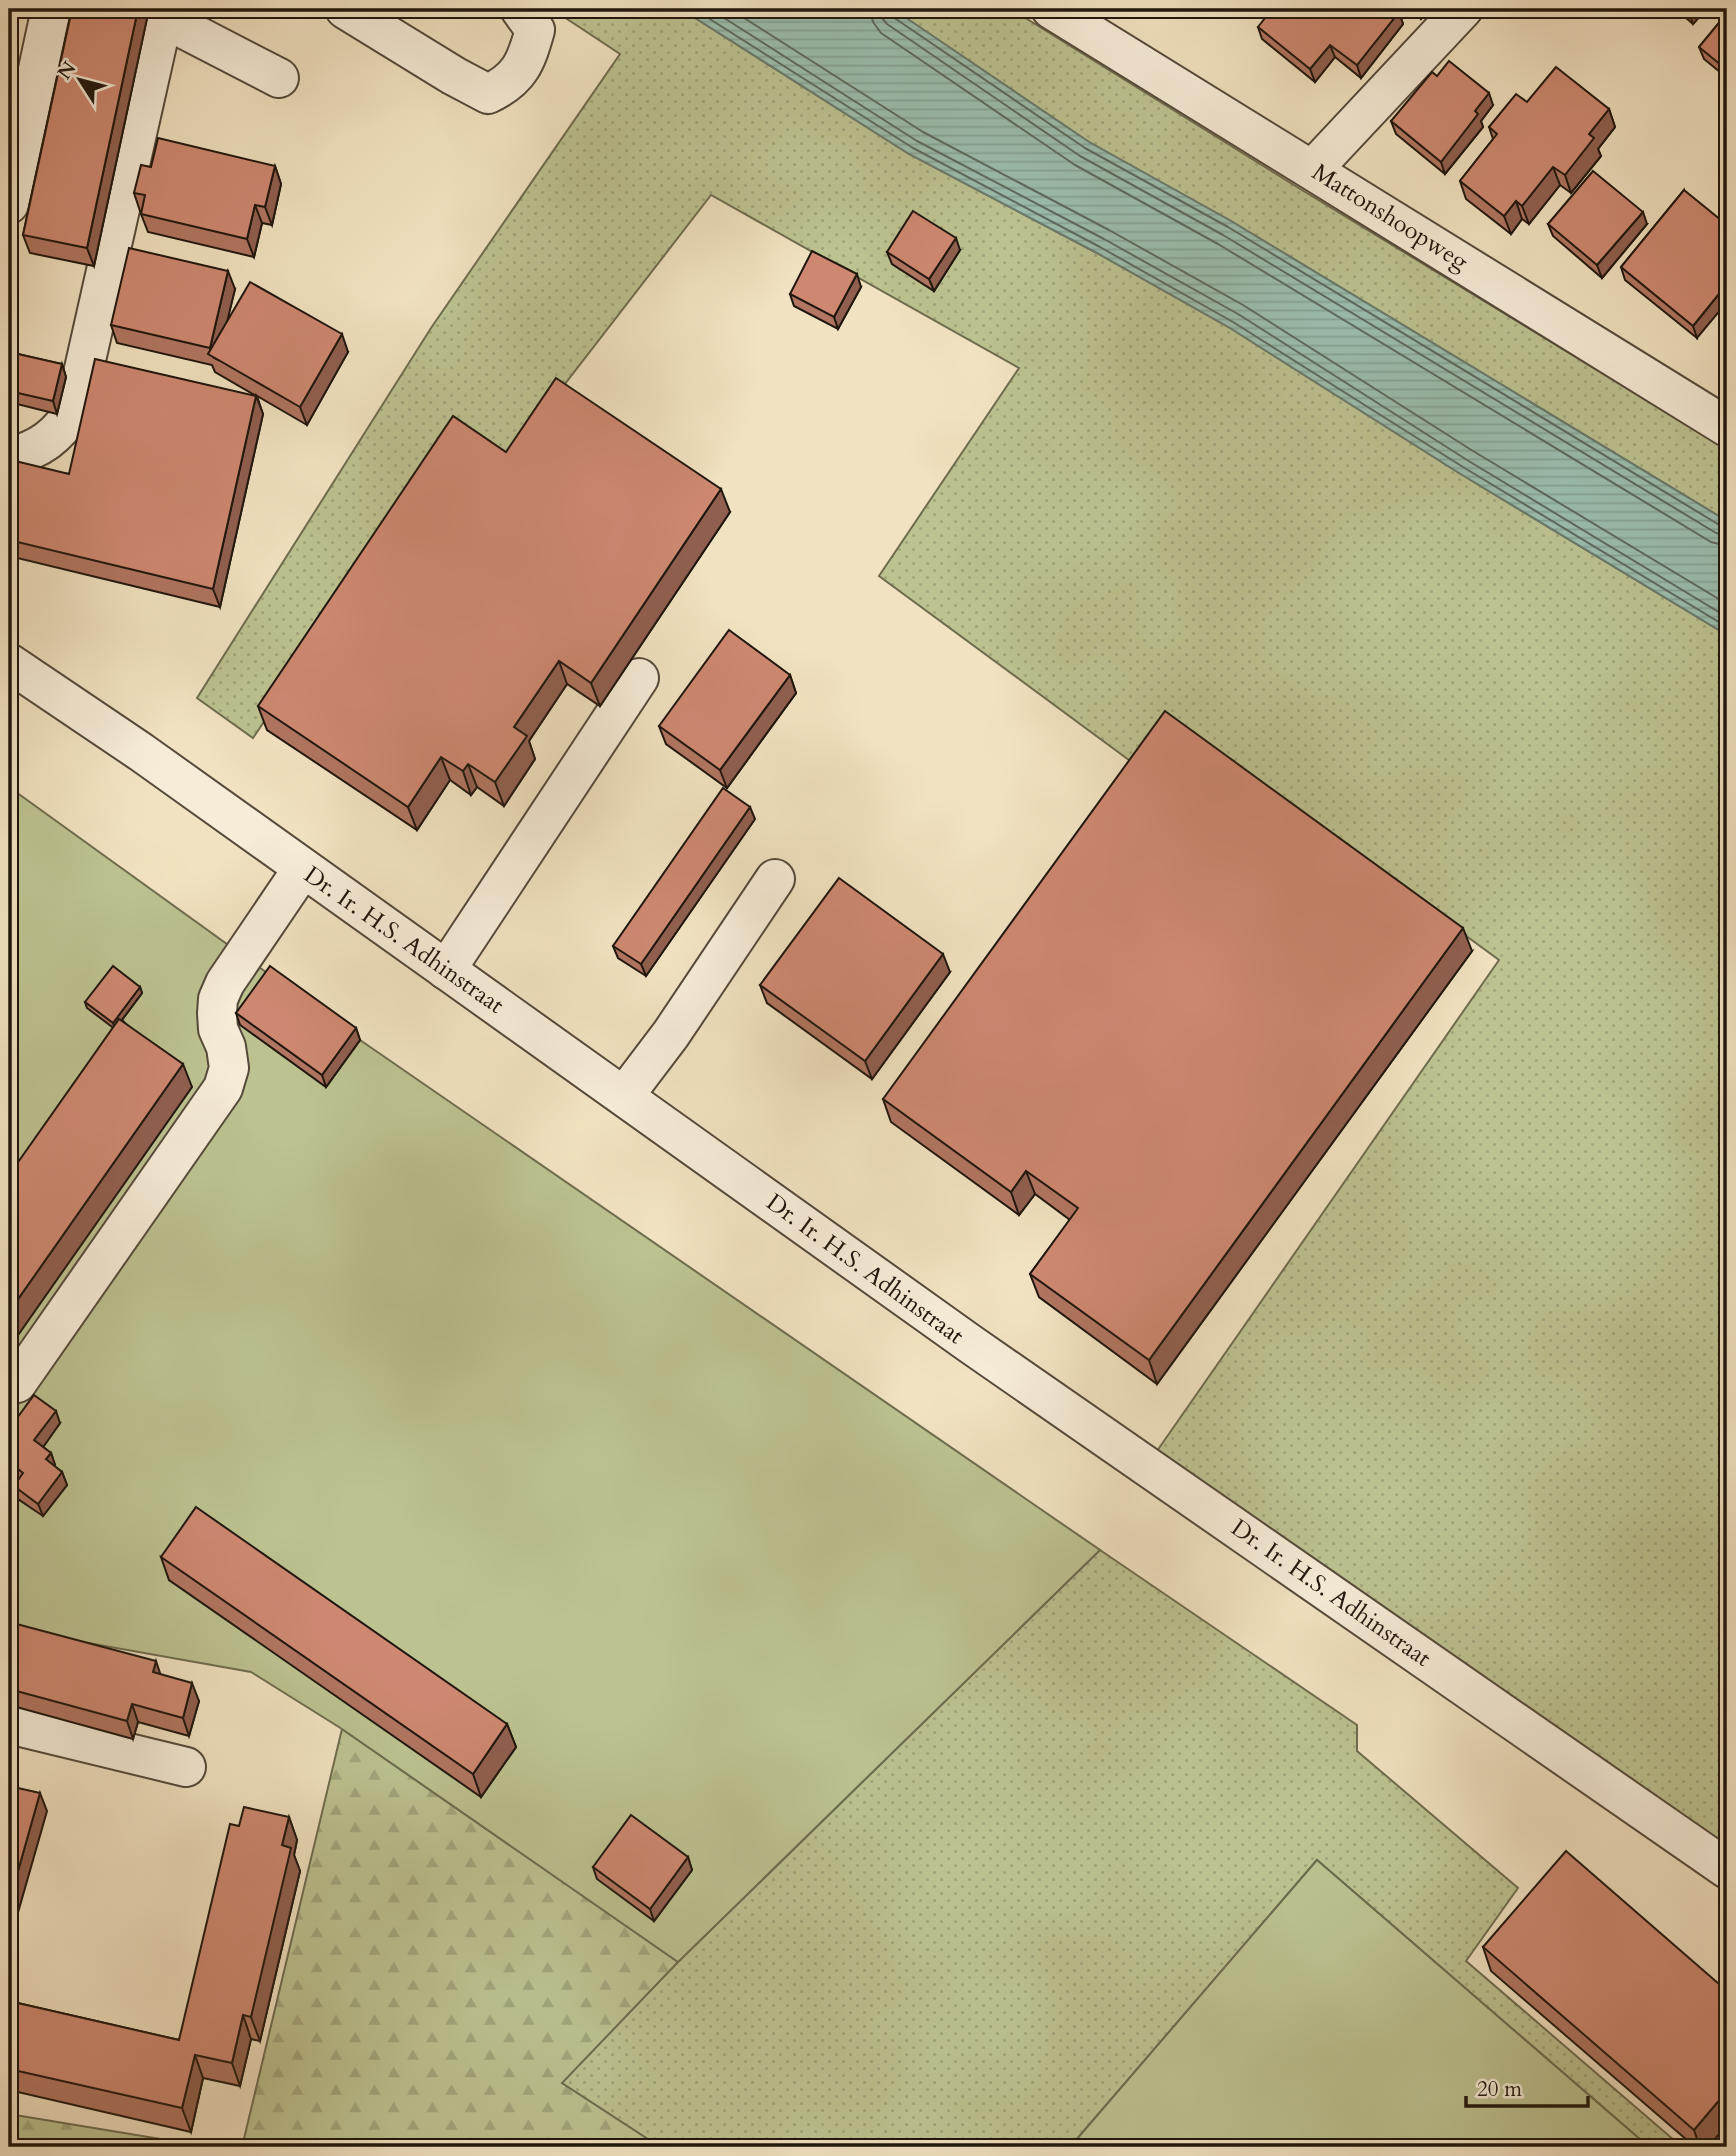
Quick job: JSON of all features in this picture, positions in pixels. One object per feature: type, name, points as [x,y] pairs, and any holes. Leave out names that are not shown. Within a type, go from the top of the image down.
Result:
[{"type":"street","points":[[9,204],[16,133],[51,9]]},
{"type":"street","points":[[345,9],[488,94],[507,85],[528,56],[535,30],[520,9]]},
{"type":"street","name":"Mattonshoopweg","points":[[1051,9],[1727,427]]},
{"type":"street","points":[[1313,169],[1462,9]]},
{"type":"street","points":[[9,457],[29,452],[48,442],[63,427],[75,409],[164,13],[279,78]]},
{"type":"street","name":"Dr. Ir. H.S. Adhinstraat","points":[[9,663],[141,752],[969,1343],[1727,1869]]},
{"type":"street","points":[[446,970],[639,678]]},
{"type":"street","points":[[17,1383],[223,1088],[229,1068],[226,1047],[218,1029],[218,999],[225,983],[303,868]]},
{"type":"street","points":[[624,1096],[671,1034],[775,879]]},
{"type":"street","points":[[9,1724],[186,1767]]},
{"type":"green space","points":[[552,9],[681,9],[909,154],[1097,253],[1230,328],[1459,473],[1727,635],[1727,1851],[1157,1451],[1499,960],[1167,717],[1133,763],[879,576],[1019,368],[711,195],[507,459],[463,429],[253,738],[197,698],[431,328],[620,54]]},
{"type":"green space","points":[[892,9],[1011,9],[1727,449],[1727,521],[1231,221],[1089,142]]},
{"type":"green space","points":[[9,787],[360,1040],[1100,1550],[678,1962],[342,1729],[251,1672],[9,1629]]},
{"type":"green space","points":[[1100,1550],[1357,1725],[1357,1751],[1518,1888],[1466,1961],[1682,2147],[1649,2147],[1317,1860],[1070,2147],[660,2147],[561,2083],[678,1962]]},
{"type":"green space","points":[[342,1729],[678,1962],[562,2083],[660,2147],[242,2147]]},
{"type":"green space","points":[[1317,1860],[1649,2147],[1070,2147]]},
{"type":"green space","points":[[9,2114],[209,2147],[9,2147]]},
{"type":"water","points":[[681,9],[892,9],[899,13],[1089,142],[1231,221],[1727,521],[1727,635],[1459,473],[1230,328],[1097,253],[909,154]]},
{"type":"building","points":[[72,9],[138,9],[87,248],[23,235]]},
{"type":"building","points":[[1272,9],[1395,9],[1399,12],[1357,65],[1330,45],[1310,69],[1258,27]]},
{"type":"building","points":[[1727,13],[1727,70],[1699,47]]},
{"type":"building","points":[[1449,61],[1489,93],[1475,111],[1478,114],[1441,162],[1391,121],[1432,72],[1437,76]]},
{"type":"building","points":[[1556,67],[1609,109],[1589,134],[1594,138],[1565,175],[1553,167],[1522,206],[1516,201],[1504,216],[1460,181],[1497,134],[1489,127],[1516,94],[1527,102]]},
{"type":"building","points":[[158,138],[275,166],[265,207],[255,205],[247,239],[141,214],[145,195],[134,193],[141,165],[151,167]]},
{"type":"building","points":[[1593,171],[1643,212],[1597,265],[1548,224]]},
{"type":"building","points":[[1684,190],[1727,225],[1727,284],[1693,326],[1621,267]]},
{"type":"building","points":[[913,211],[956,238],[929,279],[887,252]]},
{"type":"building","points":[[129,248],[228,271],[210,348],[111,325]]},
{"type":"building","points":[[812,251],[857,274],[834,317],[790,294]]},
{"type":"building","points":[[250,282],[342,334],[300,407],[208,354]]},
{"type":"building","points":[[9,352],[62,364],[53,401],[9,391]]},
{"type":"building","points":[[95,359],[256,396],[213,589],[9,540],[11,460],[69,474]]},
{"type":"building","points":[[556,378],[721,489],[591,683],[559,661],[514,727],[527,736],[495,782],[468,764],[463,771],[441,757],[408,807],[258,706],[453,416],[506,452]]},
{"type":"building","points":[[729,630],[790,675],[720,770],[659,726]]},
{"type":"building","points":[[1165,711],[1463,928],[1149,1360],[1030,1274],[1078,1208],[1026,1171],[1011,1192],[883,1099]]},
{"type":"building","points":[[723,788],[750,807],[641,964],[613,946]]},
{"type":"building","points":[[839,878],[943,954],[865,1061],[760,985]]},
{"type":"building","points":[[113,966],[140,987],[113,1023],[85,1002]]},
{"type":"building","points":[[270,966],[356,1028],[322,1075],[236,1013]]},
{"type":"building","points":[[119,1019],[183,1064],[9,1312],[9,1175]]},
{"type":"building","points":[[34,1395],[56,1411],[34,1440],[51,1453],[46,1459],[62,1472],[38,1504],[14,1486],[23,1473],[9,1462],[9,1429]]},
{"type":"building","points":[[196,1507],[507,1724],[473,1774],[161,1557]]},
{"type":"building","points":[[9,1622],[156,1661],[153,1672],[192,1683],[183,1718],[132,1704],[127,1721],[9,1689]]},
{"type":"building","points":[[9,1786],[40,1793],[9,1903]]},
{"type":"building","points":[[244,1807],[289,1817],[282,1845],[291,1848],[251,2017],[243,2015],[232,2063],[195,2055],[182,2108],[9,2069],[9,2001],[179,2040],[230,1824],[239,1826]]},
{"type":"building","points":[[631,1815],[688,1857],[650,1909],[593,1867]]},
{"type":"building","points":[[1566,1851],[1727,1991],[1727,2091],[1694,2130],[1483,1947]]}]
